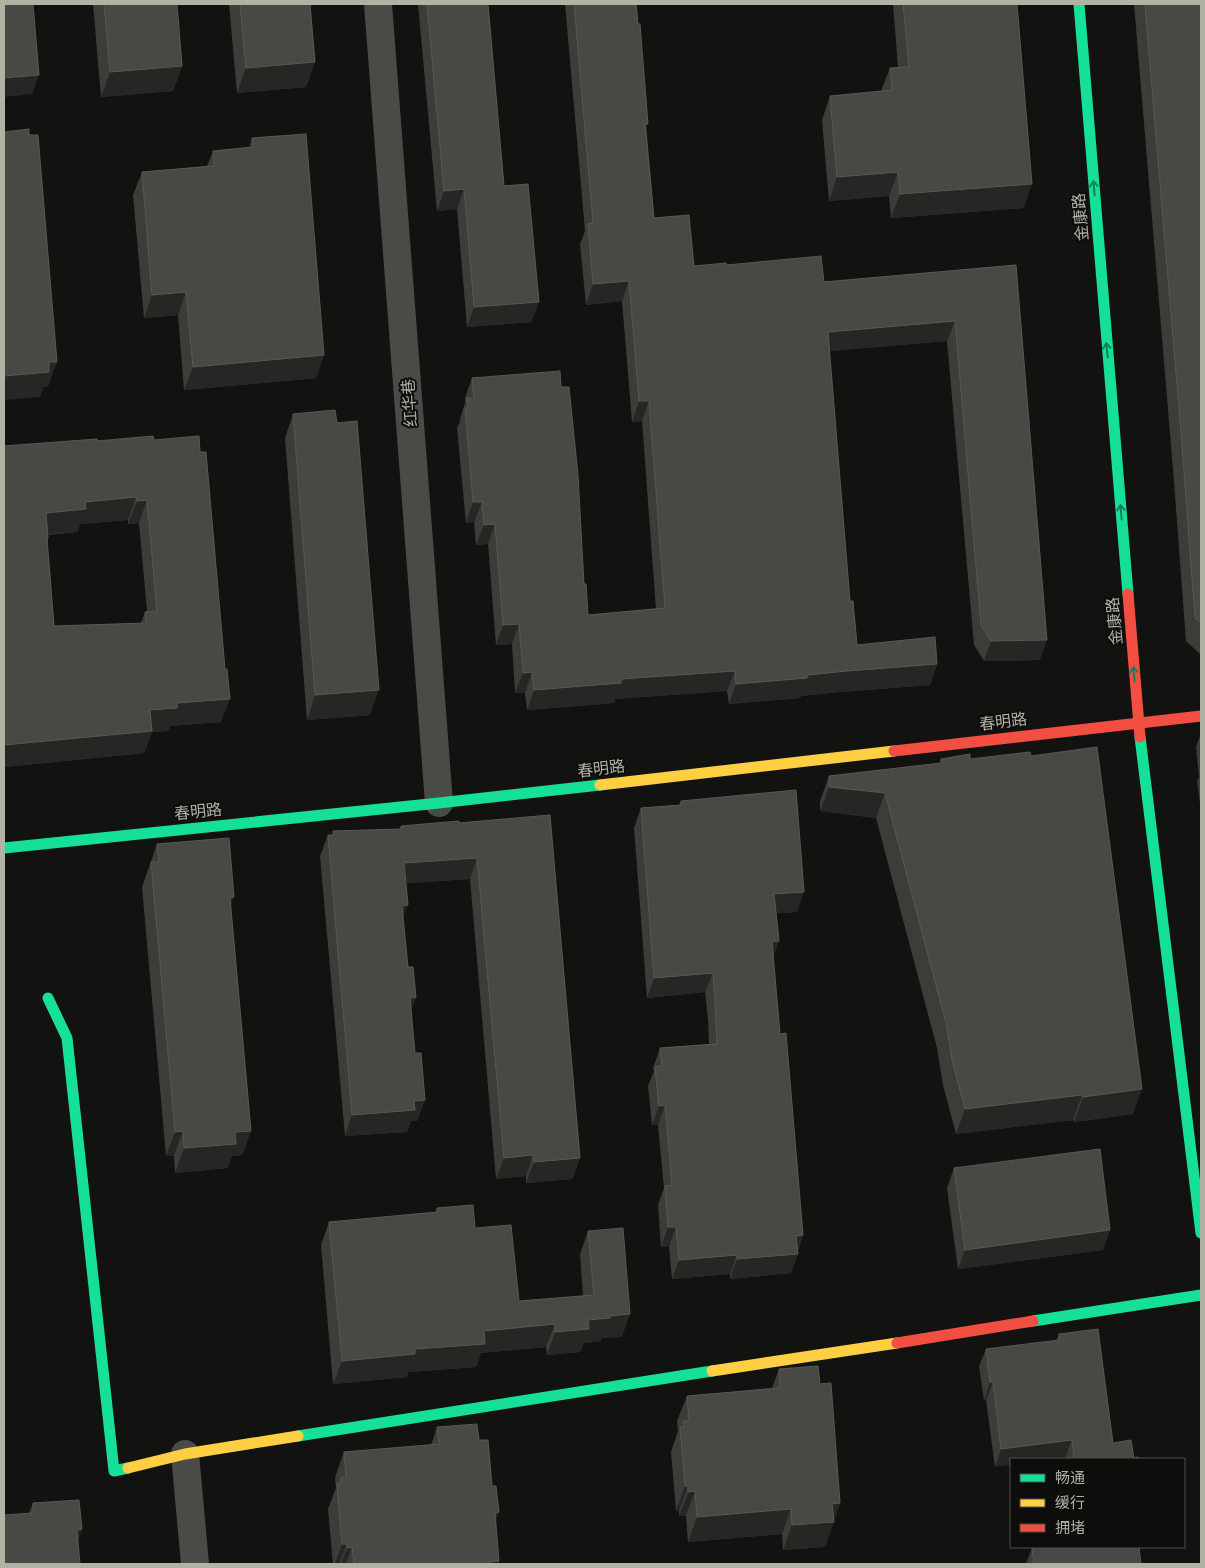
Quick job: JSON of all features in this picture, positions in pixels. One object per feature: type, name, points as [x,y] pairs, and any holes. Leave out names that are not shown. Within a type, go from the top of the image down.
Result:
[{"type":"street","name":"红华巷","points":[[378,4],[439,803]]},
{"type":"street","name":"金康路","points":[[1078,4],[1138,722],[1201,1233]]},
{"type":"street","name":"春明路","points":[[4,848],[439,803],[1201,716]]},
{"type":"street","points":[[48,998],[67,1038],[114,1471],[185,1454],[1201,1296]]},
{"type":"street","points":[[185,1454],[195,1564]]},
{"type":"building","points":[[4,4],[33,4],[39,75],[4,78]]},
{"type":"building","points":[[104,4],[177,4],[182,66],[110,72]]},
{"type":"building","points":[[240,4],[310,4],[315,62],[246,68]]},
{"type":"building","points":[[427,4],[488,4],[504,186],[528,184],[539,302],[474,307],[464,189],[444,191]]},
{"type":"building","points":[[574,4],[636,4],[638,24],[640,24],[648,124],[645,124],[654,218],[689,215],[694,266],[726,263],[727,265],[821,256],[824,282],[1016,265],[1047,640],[991,641],[981,625],[955,321],[828,332],[850,601],[853,601],[857,645],[935,637],[937,664],[847,671],[807,675],[807,678],[736,684],[735,671],[621,679],[621,683],[534,690],[532,672],[523,673],[519,624],[503,625],[495,524],[484,525],[482,502],[473,502],[465,408],[468,408],[467,398],[474,398],[472,378],[560,371],[561,387],[569,387],[578,475],[584,584],[586,584],[588,615],[665,608],[649,401],[639,401],[629,281],[593,284],[588,224],[593,223]]},
{"type":"building","points":[[903,4],[1017,4],[1032,184],[900,194],[898,172],[837,177],[830,96],[892,90],[890,68],[909,67]]},
{"type":"building","points":[[1145,4],[1201,4],[1201,623],[1195,618]]},
{"type":"building","points":[[29,129],[29,135],[38,135],[57,362],[49,362],[49,372],[4,376],[4,132]]},
{"type":"building","points":[[306,134],[324,355],[193,367],[186,292],[152,295],[142,172],[214,166],[213,151],[253,147],[252,138]]},
{"type":"building","points":[[335,410],[337,423],[357,421],[379,690],[315,695],[293,414]]},
{"type":"building","points":[[153,436],[154,440],[199,436],[200,452],[206,452],[225,669],[227,669],[230,699],[177,703],[177,708],[150,710],[152,731],[4,745],[4,446],[97,439],[97,441]],"holes":[[[136,497],[137,501],[147,500],[157,611],[145,612],[146,623],[54,626],[46,513],[86,509],[85,502]]]},
{"type":"building","points":[[1097,747],[1142,1089],[965,1109],[952,1060],[946,1023],[885,793],[829,787],[829,776],[941,763],[941,759],[970,754],[970,759],[1030,752],[1031,756]]},
{"type":"building","points":[[796,790],[804,892],[774,894],[779,941],[772,941],[780,1034],[786,1033],[803,1235],[796,1236],[798,1254],[737,1259],[737,1255],[679,1260],[676,1227],[668,1227],[665,1186],[672,1185],[665,1105],[659,1106],[655,1067],[662,1066],[660,1048],[717,1044],[713,973],[654,978],[641,808],[681,805],[681,801]]},
{"type":"building","points":[[550,815],[580,1158],[534,1162],[533,1155],[504,1158],[477,858],[404,863],[408,905],[402,906],[408,967],[413,967],[416,997],[410,998],[415,1053],[421,1053],[425,1100],[414,1101],[415,1110],[352,1115],[328,835],[334,835],[333,831],[401,829],[401,826]]},
{"type":"building","points":[[229,838],[234,897],[230,898],[251,1131],[235,1132],[236,1144],[184,1148],[183,1131],[175,1132],[151,862],[159,862],[157,844]]},
{"type":"building","points":[[1100,1149],[1110,1230],[965,1250],[954,1168]]},
{"type":"building","points":[[473,1205],[475,1228],[511,1225],[519,1301],[594,1295],[588,1231],[623,1228],[630,1314],[588,1320],[589,1329],[555,1332],[555,1324],[484,1331],[485,1344],[415,1349],[415,1354],[342,1361],[329,1222],[437,1212],[437,1208]]},
{"type":"building","points":[[1098,1329],[1113,1443],[1131,1440],[1134,1458],[1074,1458],[1072,1440],[1001,1449],[993,1382],[990,1382],[986,1349],[1059,1340],[1059,1334]]},
{"type":"building","points":[[818,1366],[820,1384],[831,1383],[840,1503],[832,1504],[834,1522],[792,1525],[791,1509],[697,1517],[695,1491],[688,1492],[688,1486],[685,1486],[680,1427],[684,1427],[683,1421],[689,1421],[687,1396],[780,1388],[779,1369]]},
{"type":"building","points":[[477,1424],[479,1440],[488,1440],[492,1486],[496,1486],[499,1512],[495,1513],[499,1561],[489,1562],[490,1564],[354,1564],[352,1547],[347,1548],[347,1544],[342,1544],[337,1484],[341,1484],[341,1477],[346,1477],[344,1452],[439,1444],[437,1427]]},
{"type":"building","points":[[79,1500],[82,1529],[77,1530],[80,1564],[4,1564],[4,1515],[33,1513],[33,1503]]},
{"type":"building","points":[[1032,1548],[1139,1548],[1141,1564],[1034,1564]]},
{"type":"traffic: fast","points":[[1079,4],[1128,594]]},
{"type":"traffic: fast","points":[[1140,737],[1201,1233]]},
{"type":"traffic: fast","points":[[4,848],[600,785]]},
{"type":"traffic: fast","points":[[48,998],[67,1038],[114,1471],[128,1468]]},
{"type":"traffic: fast","points":[[1033,1321],[1201,1295]]},
{"type":"traffic: fast","points":[[298,1436],[712,1371]]},
{"type":"traffic: slow","points":[[600,785],[894,751]]},
{"type":"traffic: slow","points":[[712,1371],[897,1343]]},
{"type":"traffic: slow","points":[[128,1468],[185,1454],[298,1436]]},
{"type":"traffic: jam","points":[[1128,594],[1140,737]]},
{"type":"traffic: jam","points":[[894,751],[1201,716]]},
{"type":"traffic: jam","points":[[897,1343],[1033,1321]]}]
